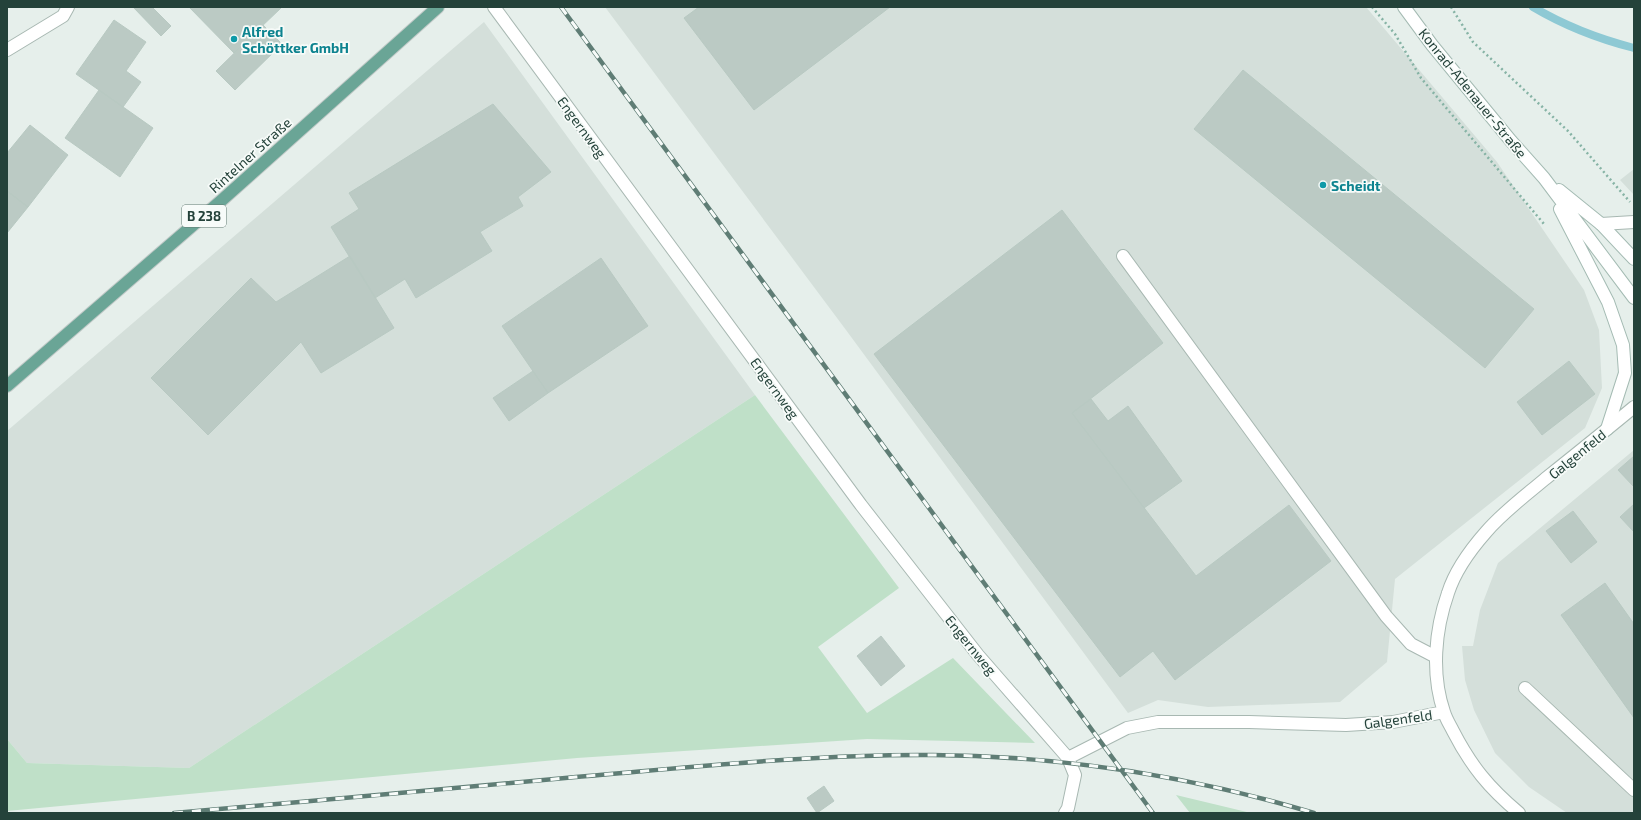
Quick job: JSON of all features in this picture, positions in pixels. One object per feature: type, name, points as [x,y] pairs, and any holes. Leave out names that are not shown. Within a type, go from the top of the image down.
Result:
[{"type":"main road","name":"Rintelner Straße","points":[[7,386],[222,200],[438,7]]},
{"type":"street","points":[[7,50],[63,16],[68,7]]},
{"type":"street","name":"Engernweg","points":[[494,7],[861,505],[978,655],[1068,758]]},
{"type":"street","name":"Konrad-Adenauer-Straße","points":[[1404,7],[1442,57],[1511,141],[1544,178],[1634,298]]},
{"type":"street","points":[[1544,178],[1608,302],[1623,345],[1625,373],[1607,429]]},
{"type":"street","name":"Konrad-Adenauer-Straße","points":[[1544,178],[1601,224],[1634,259]]},
{"type":"street","points":[[1601,224],[1634,222]]},
{"type":"street","points":[[1123,256],[1386,616],[1411,644],[1436,657]]},
{"type":"street","name":"Galgenfeld","points":[[1068,758],[1127,728],[1158,722],[1249,722],[1346,725],[1393,722],[1444,712],[1438,686],[1436,657],[1438,631],[1448,592],[1468,556],[1487,531],[1516,503],[1634,407]]},
{"type":"street","points":[[1525,688],[1634,790]]},
{"type":"street","points":[[1444,712],[1476,771],[1497,794],[1519,813]]},
{"type":"street","points":[[1065,813],[1068,808],[1075,775],[1068,758]]},
{"type":"path","points":[[1372,7],[1395,34],[1421,78],[1546,226]]},
{"type":"path","points":[[1451,7],[1473,42],[1568,131],[1634,206]]},
{"type":"shaded area","points":[[605,7],[1366,7],[1497,162],[1584,290],[1599,330],[1602,388],[1585,428],[1395,579],[1387,662],[1340,702],[1208,707],[1158,700],[1128,713],[846,330]]},
{"type":"shaded area","points":[[484,22],[755,395],[189,768],[27,763],[7,739],[7,431]]},
{"type":"shaded area","points":[[1634,169],[1634,195],[1620,180]]},
{"type":"shaded area","points":[[1634,450],[1634,813],[1567,813],[1529,787],[1495,753],[1474,710],[1465,680],[1462,646],[1473,646],[1480,610],[1498,563]]},
{"type":"green space","points":[[755,395],[899,588],[818,647],[867,713],[953,658],[1035,743],[867,739],[577,758],[7,811],[7,739],[27,763],[189,768]]},
{"type":"green space","points":[[1176,795],[1251,813],[1190,813]]},
{"type":"building","points":[[133,7],[152,7],[171,26],[161,36]]},
{"type":"building","name":"Alfred Schöttker GmbH","points":[[189,7],[282,7],[234,53]]},
{"type":"building","points":[[699,7],[890,7],[754,110],[684,18]]},
{"type":"building","points":[[114,20],[146,42],[126,71],[141,82],[123,107],[76,74]]},
{"type":"building","points":[[263,25],[282,44],[235,90],[216,71]]},
{"type":"building","name":"Scheidt","points":[[1243,70],[1534,309],[1485,368],[1194,129]]},
{"type":"building","points":[[99,90],[153,128],[120,177],[65,138]]},
{"type":"building","points":[[493,104],[551,172],[518,197],[523,206],[480,232],[492,251],[416,298],[405,279],[375,298],[331,227],[359,209],[349,193]]},
{"type":"building","points":[[30,125],[68,155],[28,207],[7,191],[7,153]]},
{"type":"building","points":[[7,191],[28,207],[7,233]]},
{"type":"building","points":[[1062,210],[1163,343],[1072,413],[1196,576],[1289,505],[1331,561],[1175,680],[1153,651],[1120,677],[874,354]]},
{"type":"building","points":[[350,256],[394,328],[321,373],[301,342],[208,435],[151,378],[251,278],[276,302]]},
{"type":"building","points":[[601,258],[648,326],[548,393],[502,326]]},
{"type":"building","points":[[1569,361],[1595,394],[1542,435],[1517,402]]},
{"type":"building","points":[[533,371],[548,393],[509,421],[493,398]]},
{"type":"building","points":[[1091,399],[1108,421],[1128,406],[1182,481],[1144,508],[1072,413]]},
{"type":"building","points":[[1634,456],[1634,487],[1618,470]]},
{"type":"building","points":[[1634,504],[1634,532],[1620,517]]},
{"type":"building","points":[[1573,511],[1597,542],[1571,563],[1546,531]]},
{"type":"building","points":[[1605,583],[1634,624],[1634,718],[1561,615]]},
{"type":"building","points":[[881,636],[905,666],[881,686],[857,656]]},
{"type":"building","points":[[824,786],[834,801],[817,813],[807,798]]},
{"type":"waterway","points":[[1533,7],[1582,31],[1634,48]]},
{"type":"railway","points":[[561,7],[1153,813]]},
{"type":"railway","points":[[174,813],[754,762],[888,755],[981,756],[1030,759],[1125,770],[1220,788],[1314,813]]},
{"type":"place","name":"Alfred Schöttker GmbH","points":[[234,39]]},
{"type":"place","name":"Scheidt","points":[[1323,185]]}]
